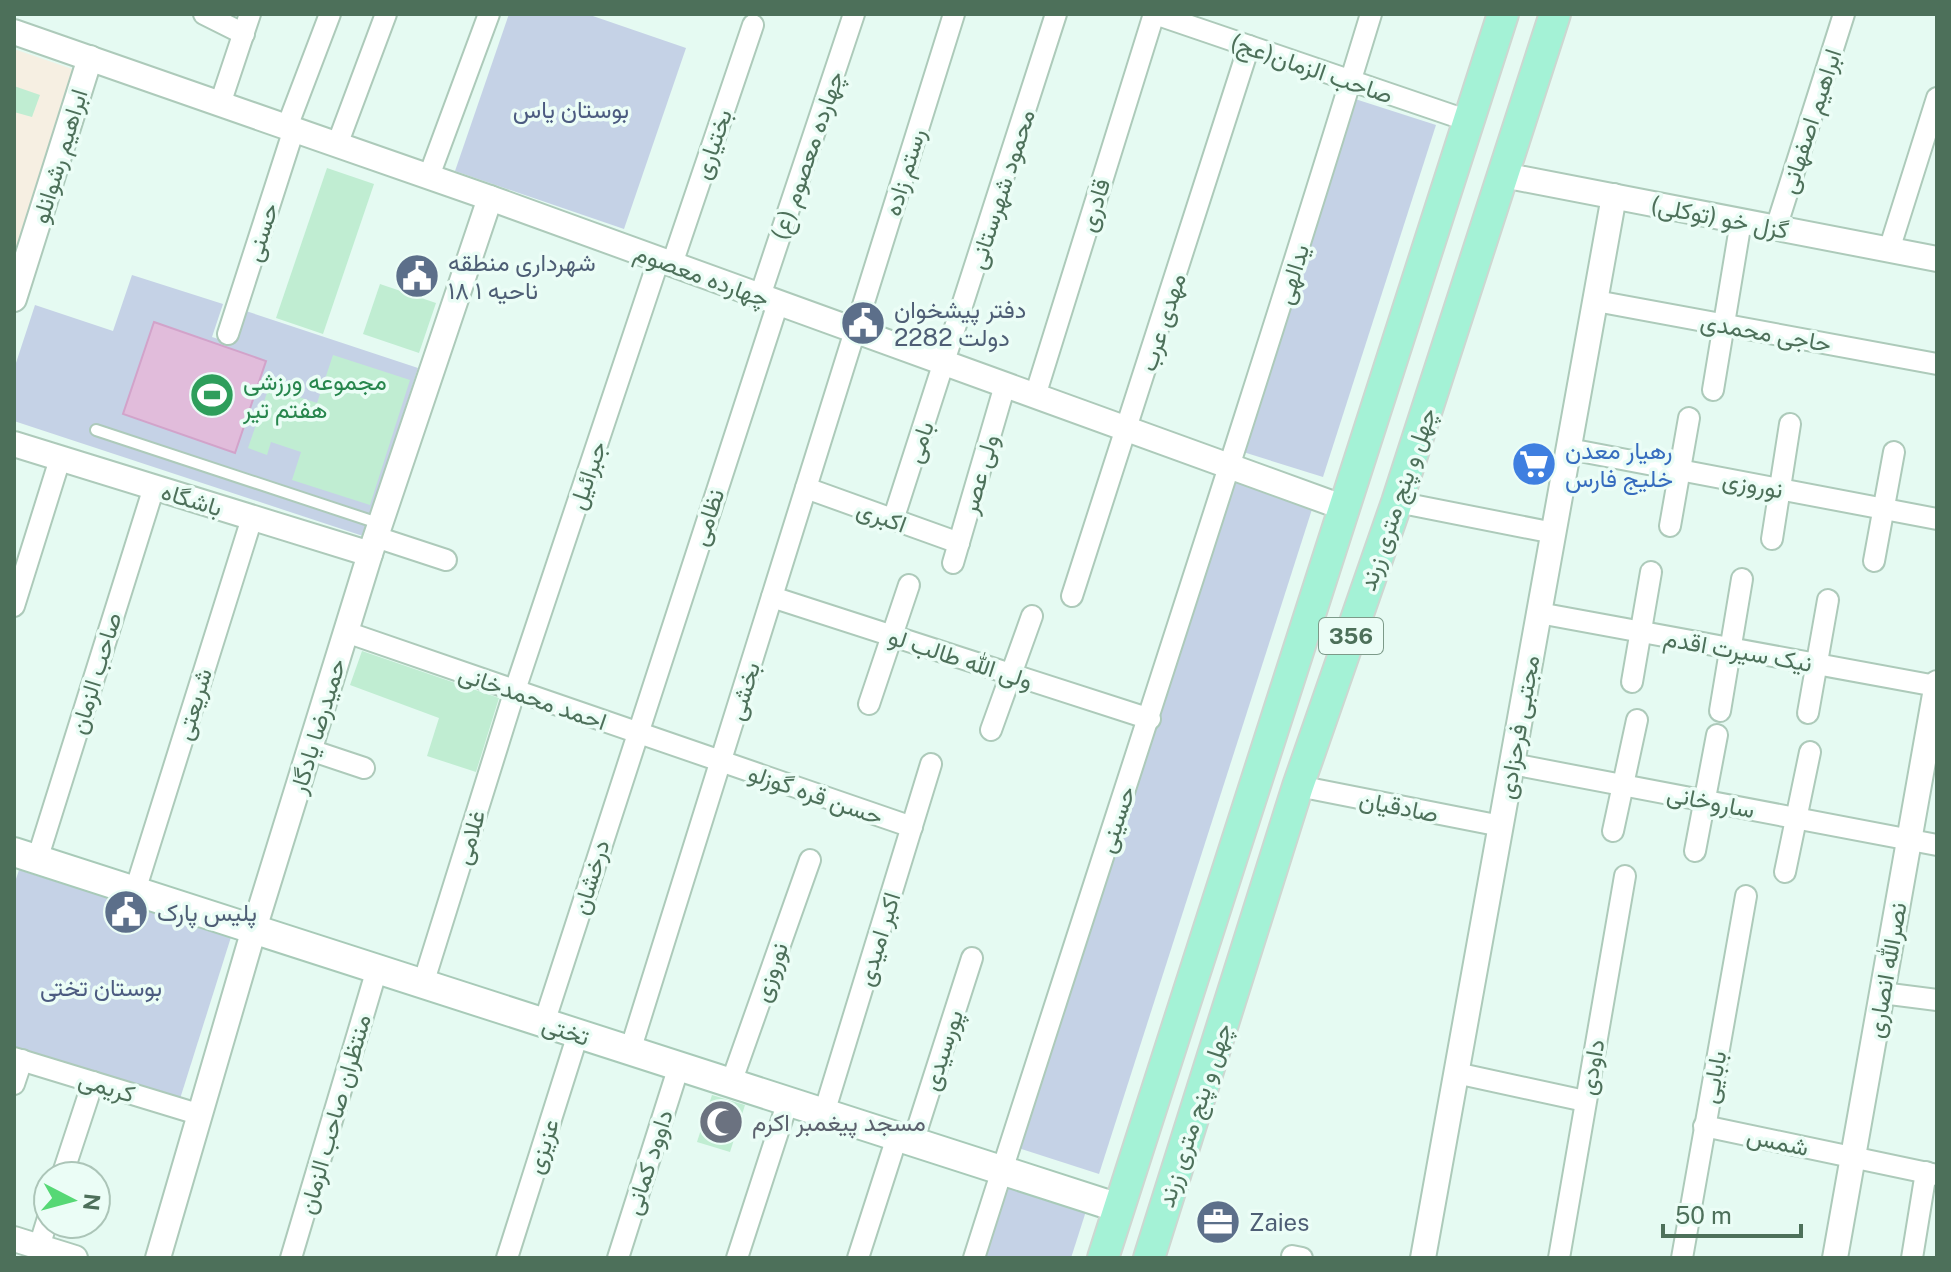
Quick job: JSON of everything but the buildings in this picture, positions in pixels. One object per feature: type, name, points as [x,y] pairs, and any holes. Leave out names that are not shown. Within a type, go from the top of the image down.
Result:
[{"type":"main road","name":"چهل و پنج متری زرند","points":[[1103,1258],[1503,14]]},
{"type":"main road","name":"چهل و پنج متری زرند","points":[[1149,1258],[1298,786],[1397,502],[1555,14]]},
{"type":"main road","name":"تختی","points":[[25,856],[1119,1208]]},
{"type":"street","points":[[204,14],[244,34]]},
{"type":"street","points":[[220,104],[250,14]]},
{"type":"street","name":"حسنی","points":[[228,334],[290,128],[330,14]]},
{"type":"street","points":[[337,145],[386,14]]},
{"type":"street","points":[[429,176],[489,14]]},
{"type":"street","name":"چهارده معصوم (ع)","points":[[769,299],[854,14]]},
{"type":"street","name":"رستم زاده","points":[[855,330],[954,14]]},
{"type":"street","name":"محمود شهرستانی","points":[[945,363],[1056,14]]},
{"type":"street","name":"صاحب الزمان(عج)","points":[[1155,14],[1469,121]]},
{"type":"street","name":"قادری","points":[[1035,396],[1155,14]]},
{"type":"street","name":"یدالهی","points":[[1232,467],[1371,14]]},
{"type":"street","name":"ابراهیم اصفهانی","points":[[1776,228],[1844,14]]},
{"type":"street","name":"بختیاری","points":[[665,262],[753,25]]},
{"type":"street","name":"چهارده معصوم","points":[[14,32],[429,176],[1342,507]]},
{"type":"street","name":"مهدی عرب","points":[[1072,596],[1128,430],[1249,46]]},
{"type":"street","name":"ابراهیم رشوانلو","points":[[14,299],[90,58]]},
{"type":"street","points":[[1889,250],[1937,98]]},
{"type":"street","name":"گزل خو (توکلی)","points":[[1503,175],[1937,259]]},
{"type":"street","name":"مجتبی فرحزادی","points":[[1423,1258],[1614,196]]},
{"type":"street","name":"حمیدرضا یادگار","points":[[158,1258],[254,929],[375,539],[490,198]]},
{"type":"street","points":[[1713,390],[1741,221]]},
{"type":"street","name":"جبرائیل","points":[[515,690],[665,262]]},
{"type":"street","name":"نظامی","points":[[636,732],[769,299]]},
{"type":"street","name":"حاجی محمدی","points":[[1596,301],[1937,364]]},
{"type":"street","name":"بخشی","points":[[630,1051],[855,330]]},
{"type":"street","name":"بامی","points":[[893,520],[945,363]]},
{"type":"street","name":"ولی عصر","points":[[956,553],[1005,385]]},
{"type":"street","points":[[1670,526],[1689,418]]},
{"type":"street","points":[[1772,539],[1790,424]]},
{"type":"street","name":"باشگاه","points":[[14,444],[252,518],[375,539]]},
{"type":"street","name":"نوروزی","points":[[1569,449],[1937,519]]},
{"type":"street","points":[[1874,561],[1894,452]]},
{"type":"street","points":[[14,606],[60,459]]},
{"type":"street","name":"حسینی","points":[[974,1258],[1057,990],[1232,467]]},
{"type":"street","name":"صاحب الزمان","points":[[25,856],[154,487]]},
{"type":"street","name":"اکبری","points":[[806,488],[893,520],[956,553]]},
{"type":"street","points":[[1397,502],[1554,533]]},
{"type":"street","name":"شریعتی","points":[[135,891],[252,518]]},
{"type":"street","points":[[375,539],[446,560]]},
{"type":"street","points":[[1632,682],[1651,572]]},
{"type":"street","points":[[1720,711],[1742,579]]},
{"type":"street","points":[[869,704],[909,585]]},
{"type":"street","name":"ولی الله طالب لو","points":[[772,597],[1150,719]]},
{"type":"street","points":[[1808,713],[1828,600]]},
{"type":"street","name":"نیک سیرت اقدم","points":[[1539,613],[1937,685]]},
{"type":"street","points":[[991,730],[1014,675],[1032,616]]},
{"type":"street","name":"احمد محمدخانی","points":[[346,632],[721,761]]},
{"type":"street","name":"نصرالله انصاری","points":[[1835,1258],[1909,838],[1933,728],[1937,685]]},
{"type":"street","name":"غلامی","points":[[423,984],[515,690]]},
{"type":"street","points":[[1613,831],[1637,720]]},
{"type":"street","name":"درخشان","points":[[544,1023],[636,732]]},
{"type":"street","points":[[1695,851],[1717,735]]},
{"type":"street","points":[[310,750],[364,768]]},
{"type":"street","points":[[1785,872],[1810,752]]},
{"type":"street","name":"حسن قره گوزلو","points":[[721,761],[912,827]]},
{"type":"street","name":"اکبر امیدی","points":[[824,1113],[931,764]]},
{"type":"street","name":"ساروخانی","points":[[1512,764],[1937,845]]},
{"type":"street","name":"صادقیان","points":[[1298,786],[1501,826]]},
{"type":"street","name":"نوروزی","points":[[731,1083],[810,860]]},
{"type":"street","name":"داودی","points":[[1559,1258],[1625,876]]},
{"type":"street","name":"بابایی","points":[[1682,1258],[1746,896]]},
{"type":"street","name":"پورسیدی","points":[[858,1258],[972,958]]},
{"type":"street","name":"منتظران صاحب الزمان","points":[[291,1258],[377,969]]},
{"type":"street","points":[[1882,993],[1937,1000]]},
{"type":"street","name":"عزیزی","points":[[507,1258],[578,1034]]},
{"type":"street","points":[[14,1084],[18,1059]]},
{"type":"street","name":"کریمی","points":[[18,1059],[201,1115]]},
{"type":"street","name":"داوود کمانی","points":[[618,1258],[679,1066]]},
{"type":"street","points":[[1456,1073],[1585,1101]]},
{"type":"street","points":[[67,1160],[93,1082]]},
{"type":"street","points":[[737,1258],[788,1101]]},
{"type":"street","name":"شمس","points":[[1704,1126],[1932,1173]]},
{"type":"street","points":[[1912,1258],[1932,1173]]},
{"type":"street","points":[[14,1239],[75,1258]]},
{"type":"street","points":[[39,1247],[41,1240]]},
{"type":"lane","points":[[96,430],[375,539]]},
{"type":"shaded area","points":[[14,49],[78,71],[14,269]]},
{"type":"shaded area","points":[[154,322],[266,361],[235,453],[123,414]]},
{"type":"green space","name":"بوستان یاس","points":[[509,14],[587,14],[686,48],[624,229],[455,171]]},
{"type":"green space","points":[[1352,98],[1436,125],[1323,477],[1240,451]]},
{"type":"green space","name":"مجموعه ورزشی هفتم تیر","points":[[132,275],[223,304],[212,337],[234,344],[246,311],[418,368],[363,536],[14,421],[14,369],[35,305],[113,331]]},
{"type":"green space","points":[[1235,477],[1315,500],[1099,1174],[1015,1147]]},
{"type":"green space","name":"بوستان تختی","points":[[19,870],[231,937],[179,1102],[14,1050],[14,885]]},
{"type":"green space","points":[[1003,1181],[1087,1208],[1071,1258],[978,1258]]},
{"type":"place","name":"شهرداری منطقه ۱۸ ناحیه ۱","points":[[417,276]]},
{"type":"place","name":"دفتر پیشخوان دولت 2282","points":[[863,323]]},
{"type":"place","name":"مجموعه ورزشی هفتم تیر","points":[[212,395]]},
{"type":"place","name":"رهیار معدن خلیج فارس","points":[[1534,464]]},
{"type":"place","name":"پلیس پارک","points":[[126,912]]},
{"type":"place","name":"مسجد پیغمبر اکرم","points":[[721,1122]]},
{"type":"place","name":"Zaies","points":[[1218,1222]]}]
